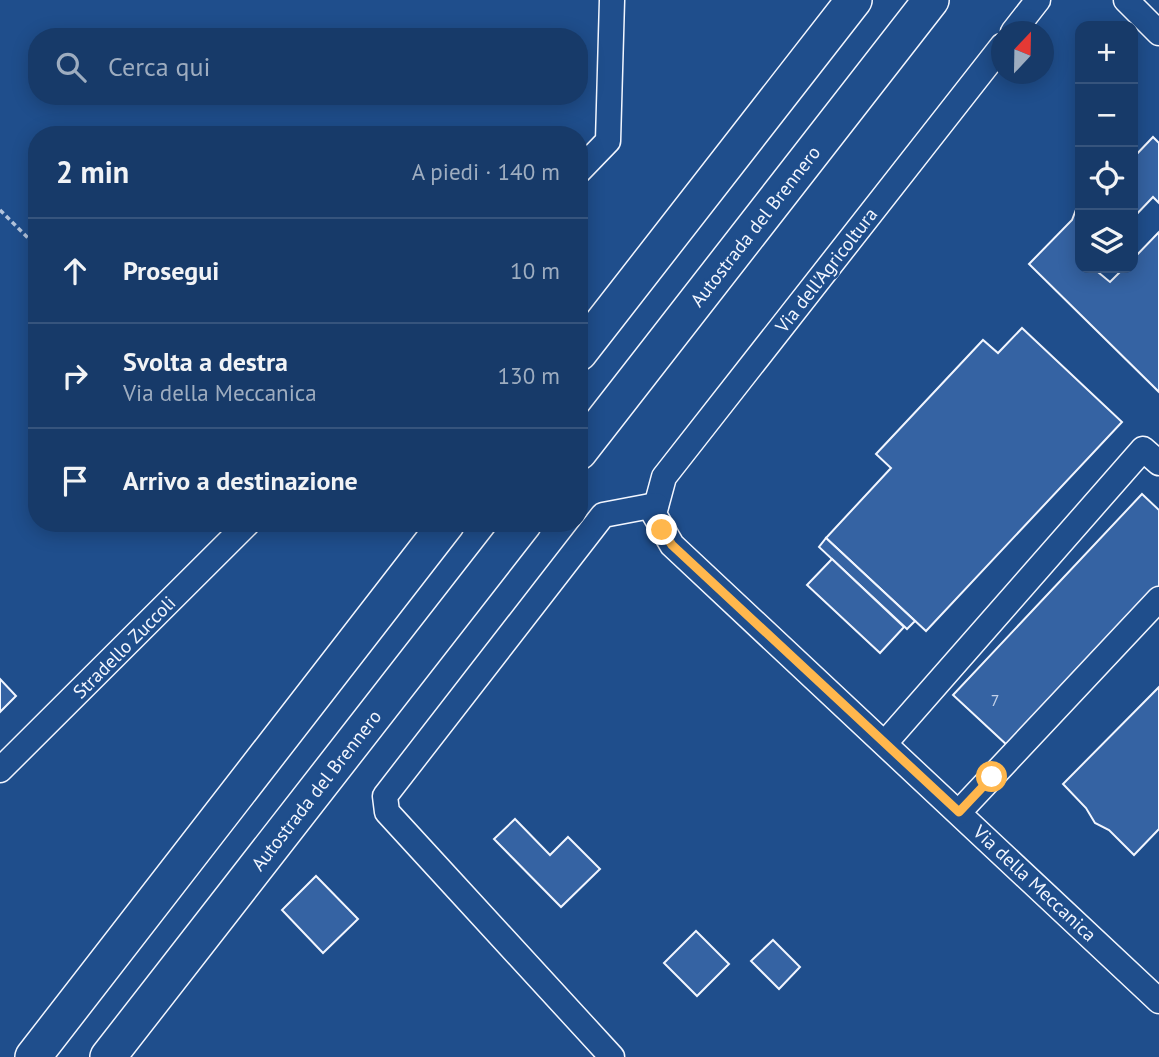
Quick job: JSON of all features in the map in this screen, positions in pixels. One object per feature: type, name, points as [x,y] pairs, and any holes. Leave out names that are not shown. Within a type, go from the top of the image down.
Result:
[{"type":"highway","points":[[588,342],[854,0]]},
{"type":"highway","name":"Autostrada del Brennero","points":[[588,440],[931,0]]},
{"type":"highway","points":[[33,1057],[440,532]]},
{"type":"highway","name":"Autostrada del Brennero","points":[[108,1057],[517,532]]},
{"type":"street","points":[[588,162],[608,141],[612,0]]},
{"type":"street","points":[[1022,21],[1038,0]]},
{"type":"street","points":[[1126,0],[1159,33]]},
{"type":"street","name":"Via dell'Agricoltura","points":[[656,501],[664,477],[991,60]]},
{"type":"street","points":[[885,743],[1143,449],[1159,463]]},
{"type":"street","points":[[612,1057],[387,812],[385,796],[603,515],[656,501]]},
{"type":"street","name":"Via della Meccanica","points":[[656,501],[654,514],[672,545],[1159,1001]]},
{"type":"street","name":"Stradello Zuccoli","points":[[0,770],[239,532]]},
{"type":"street","points":[[959,812],[1159,599]]},
{"type":"path","points":[[0,210],[28,238]]},
{"type":"building","points":[[1153,137],[1159,143],[1159,203],[1153,197],[1138,213],[1138,210],[1138,153]]},
{"type":"building","points":[[1075,212],[1075,273],[1099,273],[1110,282],[1119,273],[1138,273],[1138,254],[1159,232],[1159,392],[1029,264],[1072,220]]},
{"type":"building","points":[[1022,328],[1122,422],[926,631],[826,538],[891,468],[876,454],[983,340],[998,353]]},
{"type":"building","points":[[1142,494],[1159,510],[1159,586],[1008,746],[953,695]]},
{"type":"building","points":[[826,538],[915,621],[907,629],[819,547]]},
{"type":"building","points":[[832,559],[904,627],[880,653],[807,585]]},
{"type":"building","points":[[0,679],[16,696],[0,712]]},
{"type":"building","points":[[1159,687],[1159,829],[1134,855],[1109,830],[1095,823],[1086,808],[1063,784]]},
{"type":"building","points":[[515,819],[550,855],[568,837],[600,869],[561,907],[494,839]]},
{"type":"building","points":[[316,876],[358,919],[323,953],[282,910]]},
{"type":"building","points":[[696,931],[729,964],[697,996],[664,963]]},
{"type":"building","points":[[773,940],[800,967],[779,989],[751,961]]},
{"type":"route","points":[[662,530],[672,545],[959,812],[992,777]]}]
